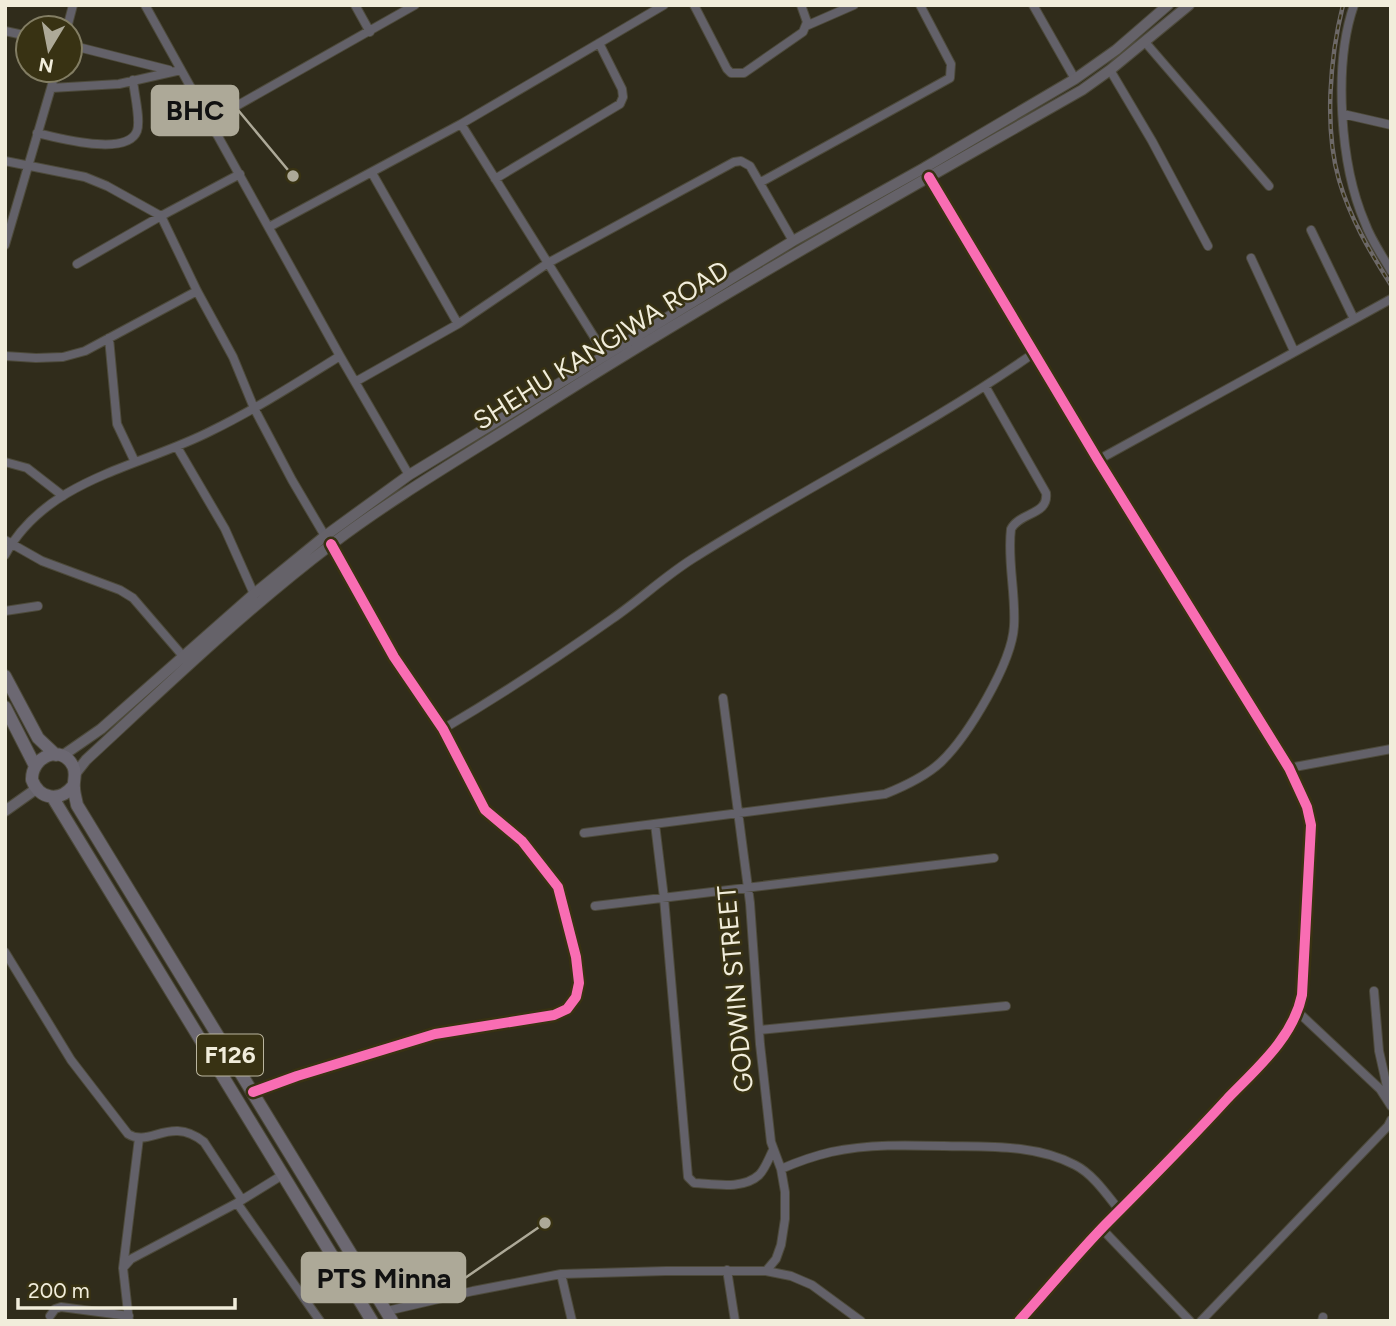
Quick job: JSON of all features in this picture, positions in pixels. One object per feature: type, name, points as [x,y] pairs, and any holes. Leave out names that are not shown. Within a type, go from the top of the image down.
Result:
[{"type":"main road","name":"SHEHU KANGIWA ROAD","points":[[59,755],[101,729],[254,594],[328,540],[409,475],[793,241],[1075,79],[1115,50],[1168,5]]},
{"type":"main road","name":"SHEHU KANGIWA ROAD","points":[[74,780],[86,760],[328,540],[610,363],[799,250],[1082,90],[1189,5]]},
{"type":"main road","name":"F126","points":[[5,676],[38,738],[71,763],[77,804],[390,1316]]},
{"type":"main road","points":[[5,707],[35,766]]},
{"type":"main road","points":[[59,755],[44,757],[35,766],[32,780],[36,789],[53,798],[61,796],[74,780]]},
{"type":"main road","points":[[5,811],[36,789]]},
{"type":"main road","name":"F126","points":[[53,798],[372,1321]]},
{"type":"main road","points":[[175,996],[188,987]]},
{"type":"street","points":[[145,5],[177,71],[210,121],[409,475]]},
{"type":"street","points":[[355,5],[370,32]]},
{"type":"street","points":[[210,121],[415,5]]},
{"type":"street","points":[[269,227],[461,124],[664,5]]},
{"type":"street","points":[[694,5],[727,69],[738,74],[744,73],[803,32],[806,16],[801,5]]},
{"type":"street","points":[[806,26],[853,5]]},
{"type":"street","points":[[761,182],[950,78],[951,64],[920,5]]},
{"type":"street","points":[[1033,5],[1075,79]]},
{"type":"street","points":[[1354,5],[1347,25],[1343,114],[1348,170],[1365,224],[1391,271]]},
{"type":"street","points":[[1145,42],[1269,186]]},
{"type":"street","points":[[495,179],[620,104],[622,89],[599,43]]},
{"type":"street","points":[[84,48],[177,71]]},
{"type":"street","points":[[1110,70],[1152,141],[1208,246]]},
{"type":"street","points":[[51,88],[82,88],[177,71]]},
{"type":"street","points":[[37,134],[87,143],[126,142],[133,138],[138,124],[133,80]]},
{"type":"street","points":[[5,245],[52,84]]},
{"type":"street","points":[[1343,114],[1391,125]]},
{"type":"street","points":[[461,124],[606,356]]},
{"type":"street","points":[[5,161],[85,177],[107,186],[160,216],[233,357],[254,408],[292,480],[394,657],[443,729],[485,810],[522,841],[558,887],[576,957],[579,983],[576,997],[567,1009],[554,1015],[435,1034],[253,1092]]},
{"type":"street","points":[[355,382],[457,324],[548,263],[734,162],[746,163],[761,182],[793,241]]},
{"type":"street","points":[[372,173],[457,324]]},
{"type":"street","points":[[77,264],[240,174]]},
{"type":"street","points":[[929,177],[1098,460],[1289,768],[1307,807],[1311,825],[1302,995],[1298,1012],[1277,1046],[1102,1229],[1019,1321]]},
{"type":"street","points":[[1311,230],[1354,319]]},
{"type":"street","points":[[1251,258],[1294,351]]},
{"type":"street","points":[[5,356],[63,357],[85,351],[197,291]]},
{"type":"street","points":[[1098,460],[1391,299]]},
{"type":"street","points":[[109,338],[117,424],[135,462]]},
{"type":"street","points":[[443,729],[554,659],[694,558],[793,497],[985,386],[1034,353]]},
{"type":"street","points":[[5,555],[8,542],[63,496],[116,469],[210,432],[340,356]]},
{"type":"street","points":[[584,833],[886,794],[904,787],[942,761],[982,706],[997,678],[1014,629],[1011,529],[1014,522],[1044,507],[1047,502],[1046,493],[985,386]]},
{"type":"street","points":[[177,447],[225,529],[254,594]]},
{"type":"street","points":[[5,462],[27,468],[63,496]]},
{"type":"street","points":[[8,542],[42,561],[120,590],[133,598],[182,655]]},
{"type":"street","points":[[5,611],[38,606]]},
{"type":"street","name":"GODWIN STREET","points":[[723,698],[748,887],[759,1030],[773,1150],[781,1170],[785,1192],[781,1245],[776,1259],[766,1271]]},
{"type":"street","points":[[1289,768],[1391,749]]},
{"type":"street","points":[[655,824],[688,1177],[694,1183],[745,1182],[758,1176],[773,1150]]},
{"type":"street","points":[[595,906],[994,858]]},
{"type":"street","points":[[5,952],[71,1060],[128,1134],[139,1138],[168,1130],[186,1132],[204,1142],[320,1321]]},
{"type":"street","points":[[1374,991],[1379,1051],[1391,1104]]},
{"type":"street","points":[[759,1030],[1006,1006]]},
{"type":"street","points":[[1298,1012],[1380,1089],[1391,1104]]},
{"type":"street","points":[[1200,1321],[1391,1120]]},
{"type":"street","points":[[50,1316],[55,1309],[61,1307],[129,1318],[122,1281],[124,1240],[139,1138]]},
{"type":"street","points":[[781,1170],[807,1158],[834,1151],[890,1146],[1032,1150],[1054,1155],[1078,1166],[1097,1183],[1120,1211]]},
{"type":"street","points":[[123,1268],[136,1254],[240,1201],[284,1174]]},
{"type":"street","points":[[1102,1229],[1190,1321]]},
{"type":"street","points":[[390,1316],[473,1291],[561,1274],[727,1270],[766,1271],[791,1276],[812,1285],[861,1321]]},
{"type":"street","points":[[727,1270],[735,1321]]},
{"type":"street","points":[[561,1274],[572,1321]]},
{"type":"railway","points":[[1343,5],[1330,92],[1334,160],[1355,221],[1391,285]]},
{"type":"cycle path","points":[[929,177],[1098,460],[1289,768],[1307,807],[1311,825],[1302,995],[1291,1025],[1262,1064],[1094,1237],[1019,1321]]},
{"type":"cycle path","points":[[253,1092],[435,1034],[554,1015],[567,1009],[576,997],[579,983],[576,957],[558,887],[522,841],[485,810],[443,729],[394,657],[331,544]]},
{"type":"place","name":"BHC","points":[[293,176]]},
{"type":"place","name":"PTS Minna","points":[[545,1223]]}]
